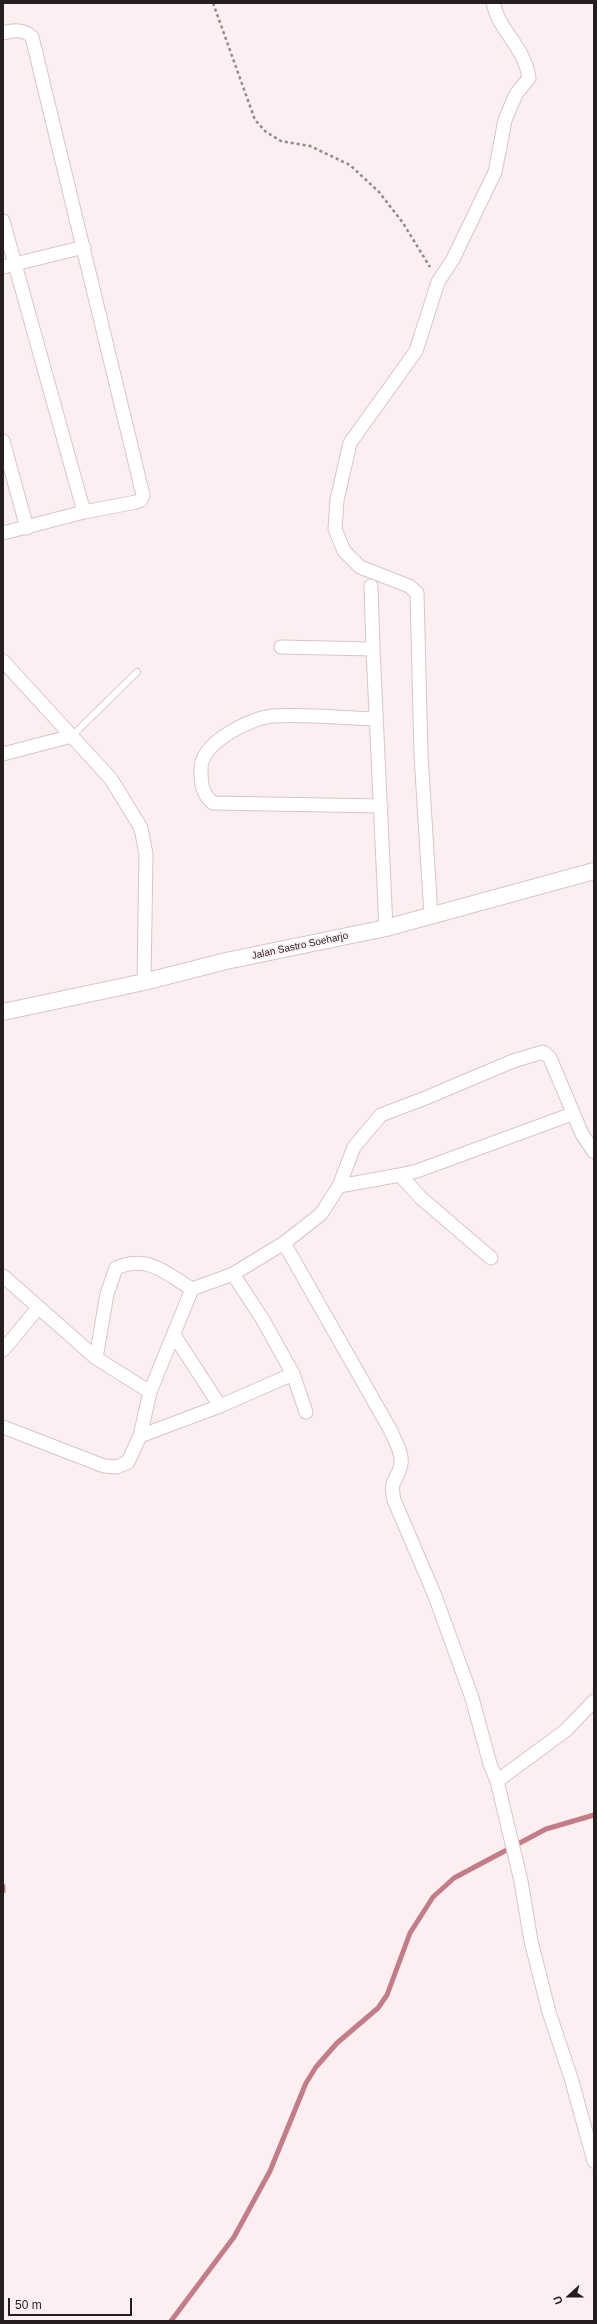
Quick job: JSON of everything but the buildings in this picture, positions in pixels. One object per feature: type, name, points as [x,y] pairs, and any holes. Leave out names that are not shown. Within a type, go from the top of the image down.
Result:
[{"type":"street","points":[[431,916],[421,755],[417,593],[409,586],[392,582],[360,567],[344,551],[335,529],[337,500],[350,443],[416,351],[438,282],[454,259],[495,172],[505,120],[516,94],[529,78],[527,63],[522,53],[505,31],[495,14],[493,3]]},
{"type":"street","points":[[3,33],[15,30],[27,33],[32,38],[143,495],[141,500],[136,502],[84,512],[3,534]]},
{"type":"street","points":[[3,221],[9,266],[84,512]]},
{"type":"street","points":[[9,266],[84,248]]},
{"type":"street","points":[[3,441],[27,528]]},
{"type":"street","points":[[371,586],[386,928]]},
{"type":"street","points":[[281,647],[374,649]]},
{"type":"street","points":[[3,661],[8,674],[72,736],[111,779],[140,828],[146,854],[144,982]]},
{"type":"street","points":[[376,719],[273,716],[256,720],[218,740],[209,748],[202,759],[201,784],[206,797],[213,803],[381,806]]},
{"type":"street","points":[[3,754],[72,736]]},
{"type":"street","name":"Jalan Sastro Soeharjo","points":[[3,1012],[144,982],[226,961],[386,928],[594,871]]},
{"type":"street","points":[[3,1427],[104,1466],[116,1467],[128,1462],[140,1436],[150,1392],[192,1289],[233,1274],[284,1243],[321,1214],[339,1186],[354,1147],[381,1115],[428,1098],[513,1061],[543,1052],[550,1058],[572,1114],[582,1134],[594,1152]]},
{"type":"street","points":[[339,1186],[417,1171],[572,1114]]},
{"type":"street","points":[[400,1175],[421,1198],[491,1258]]},
{"type":"street","points":[[284,1243],[391,1432],[399,1450],[401,1464],[392,1488],[394,1500],[435,1596],[472,1698],[490,1764],[497,1781],[521,1881],[531,1941],[549,2012],[571,2078],[594,2162]]},
{"type":"street","points":[[96,1358],[107,1294],[116,1268],[129,1262],[148,1262],[192,1289]]},
{"type":"street","points":[[233,1274],[263,1320],[293,1374],[306,1412]]},
{"type":"street","points":[[3,1276],[96,1358],[150,1392]]},
{"type":"street","points":[[3,1350],[38,1308]]},
{"type":"street","points":[[174,1335],[220,1406]]},
{"type":"street","points":[[140,1436],[220,1406],[293,1374]]},
{"type":"street","points":[[497,1781],[565,1731],[594,1701]]},
{"type":"lane","points":[[72,736],[137,672]]},
{"type":"path","points":[[213,3],[255,120],[266,132],[281,141],[310,146],[350,165],[379,192],[403,223],[438,282]]},
{"type":"waterway","points":[[171,2321],[234,2237],[270,2171],[306,2083],[316,2067],[337,2043],[378,2008],[387,1995],[410,1933],[433,1897],[454,1878],[546,1829],[594,1815]]},
{"type":"waterway","points":[[3,1886],[3,1891]]}]
